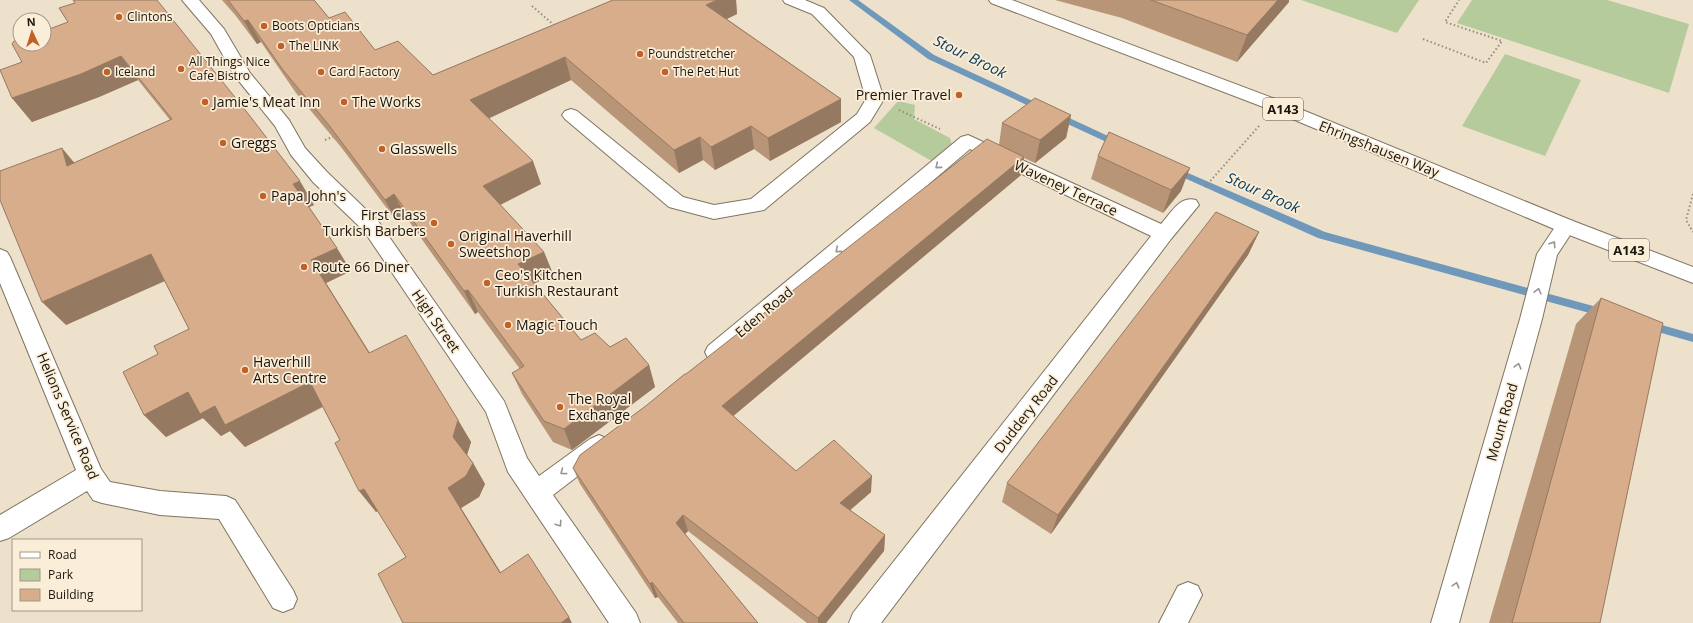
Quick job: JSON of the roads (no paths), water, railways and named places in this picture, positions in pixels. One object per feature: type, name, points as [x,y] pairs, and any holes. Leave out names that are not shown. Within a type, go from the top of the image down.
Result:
[{"type":"street","name":"High Street","points":[[190,0],[218,32],[243,75],[283,124],[298,151],[320,177],[371,226],[496,408],[517,464],[626,623]]},
{"type":"street","points":[[571,115],[676,202],[714,212],[757,205],[864,118],[875,99],[862,55],[818,11],[792,0]]},
{"type":"street","name":"Ehringshausen Way","points":[[997,0],[1277,106],[1566,226],[1693,275]]},
{"type":"street","name":"Waveney Terrace","points":[[968,142],[1164,234]]},
{"type":"street","name":"Eden Road","points":[[703,364],[968,142]]},
{"type":"street","name":"Duddery Road","points":[[863,623],[887,594],[1164,234],[1189,205]]},
{"type":"street","name":"Mount Road","points":[[1445,623],[1531,319],[1547,254],[1566,226]]},
{"type":"street","name":"Helions Service Road","points":[[0,257],[91,475],[102,492],[160,503],[226,508],[283,599]]},
{"type":"street","points":[[537,492],[617,432]]},
{"type":"street","points":[[0,529],[91,475]]},
{"type":"street","points":[[1173,623],[1188,595]]},
{"type":"waterway","name":"Stour Brook","points":[[853,0],[931,57],[1118,144]]},
{"type":"waterway","name":"Stour Brook","points":[[1174,170],[1322,235],[1604,313]]},
{"type":"waterway","name":"Stour Brook","points":[[1648,325],[1693,338]]},
{"type":"place","name":"Clintons","points":[[119,17]]},
{"type":"place","name":"Boots Opticians","points":[[264,26]]},
{"type":"place","name":"The LINK","points":[[281,46]]},
{"type":"place","name":"Poundstretcher","points":[[640,54]]},
{"type":"place","name":"All Things Nice Cafe Bistro","points":[[181,69]]},
{"type":"place","name":"Iceland","points":[[107,72]]},
{"type":"place","name":"Card Factory","points":[[321,72]]},
{"type":"place","name":"The Pet Hut","points":[[665,72]]},
{"type":"place","name":"Premier Travel","points":[[959,95]]},
{"type":"place","name":"Jamie's Meat Inn","points":[[205,102]]},
{"type":"place","name":"The Works","points":[[344,102]]},
{"type":"place","name":"Greggs","points":[[223,143]]},
{"type":"place","name":"Glasswells","points":[[382,149]]},
{"type":"place","name":"Papa John's","points":[[263,196]]},
{"type":"place","name":"First Class Turkish Barbers","points":[[434,223]]},
{"type":"place","name":"Original Haverhill Sweetshop","points":[[451,244]]},
{"type":"place","name":"Route 66 Diner","points":[[304,267]]},
{"type":"place","name":"Ceo's Kitchen Turkish Restaurant","points":[[487,283]]},
{"type":"place","name":"Magic Touch","points":[[508,325]]},
{"type":"place","name":"Haverhill Arts Centre","points":[[245,370]]},
{"type":"place","name":"The Royal Exchange","points":[[560,407]]}]
